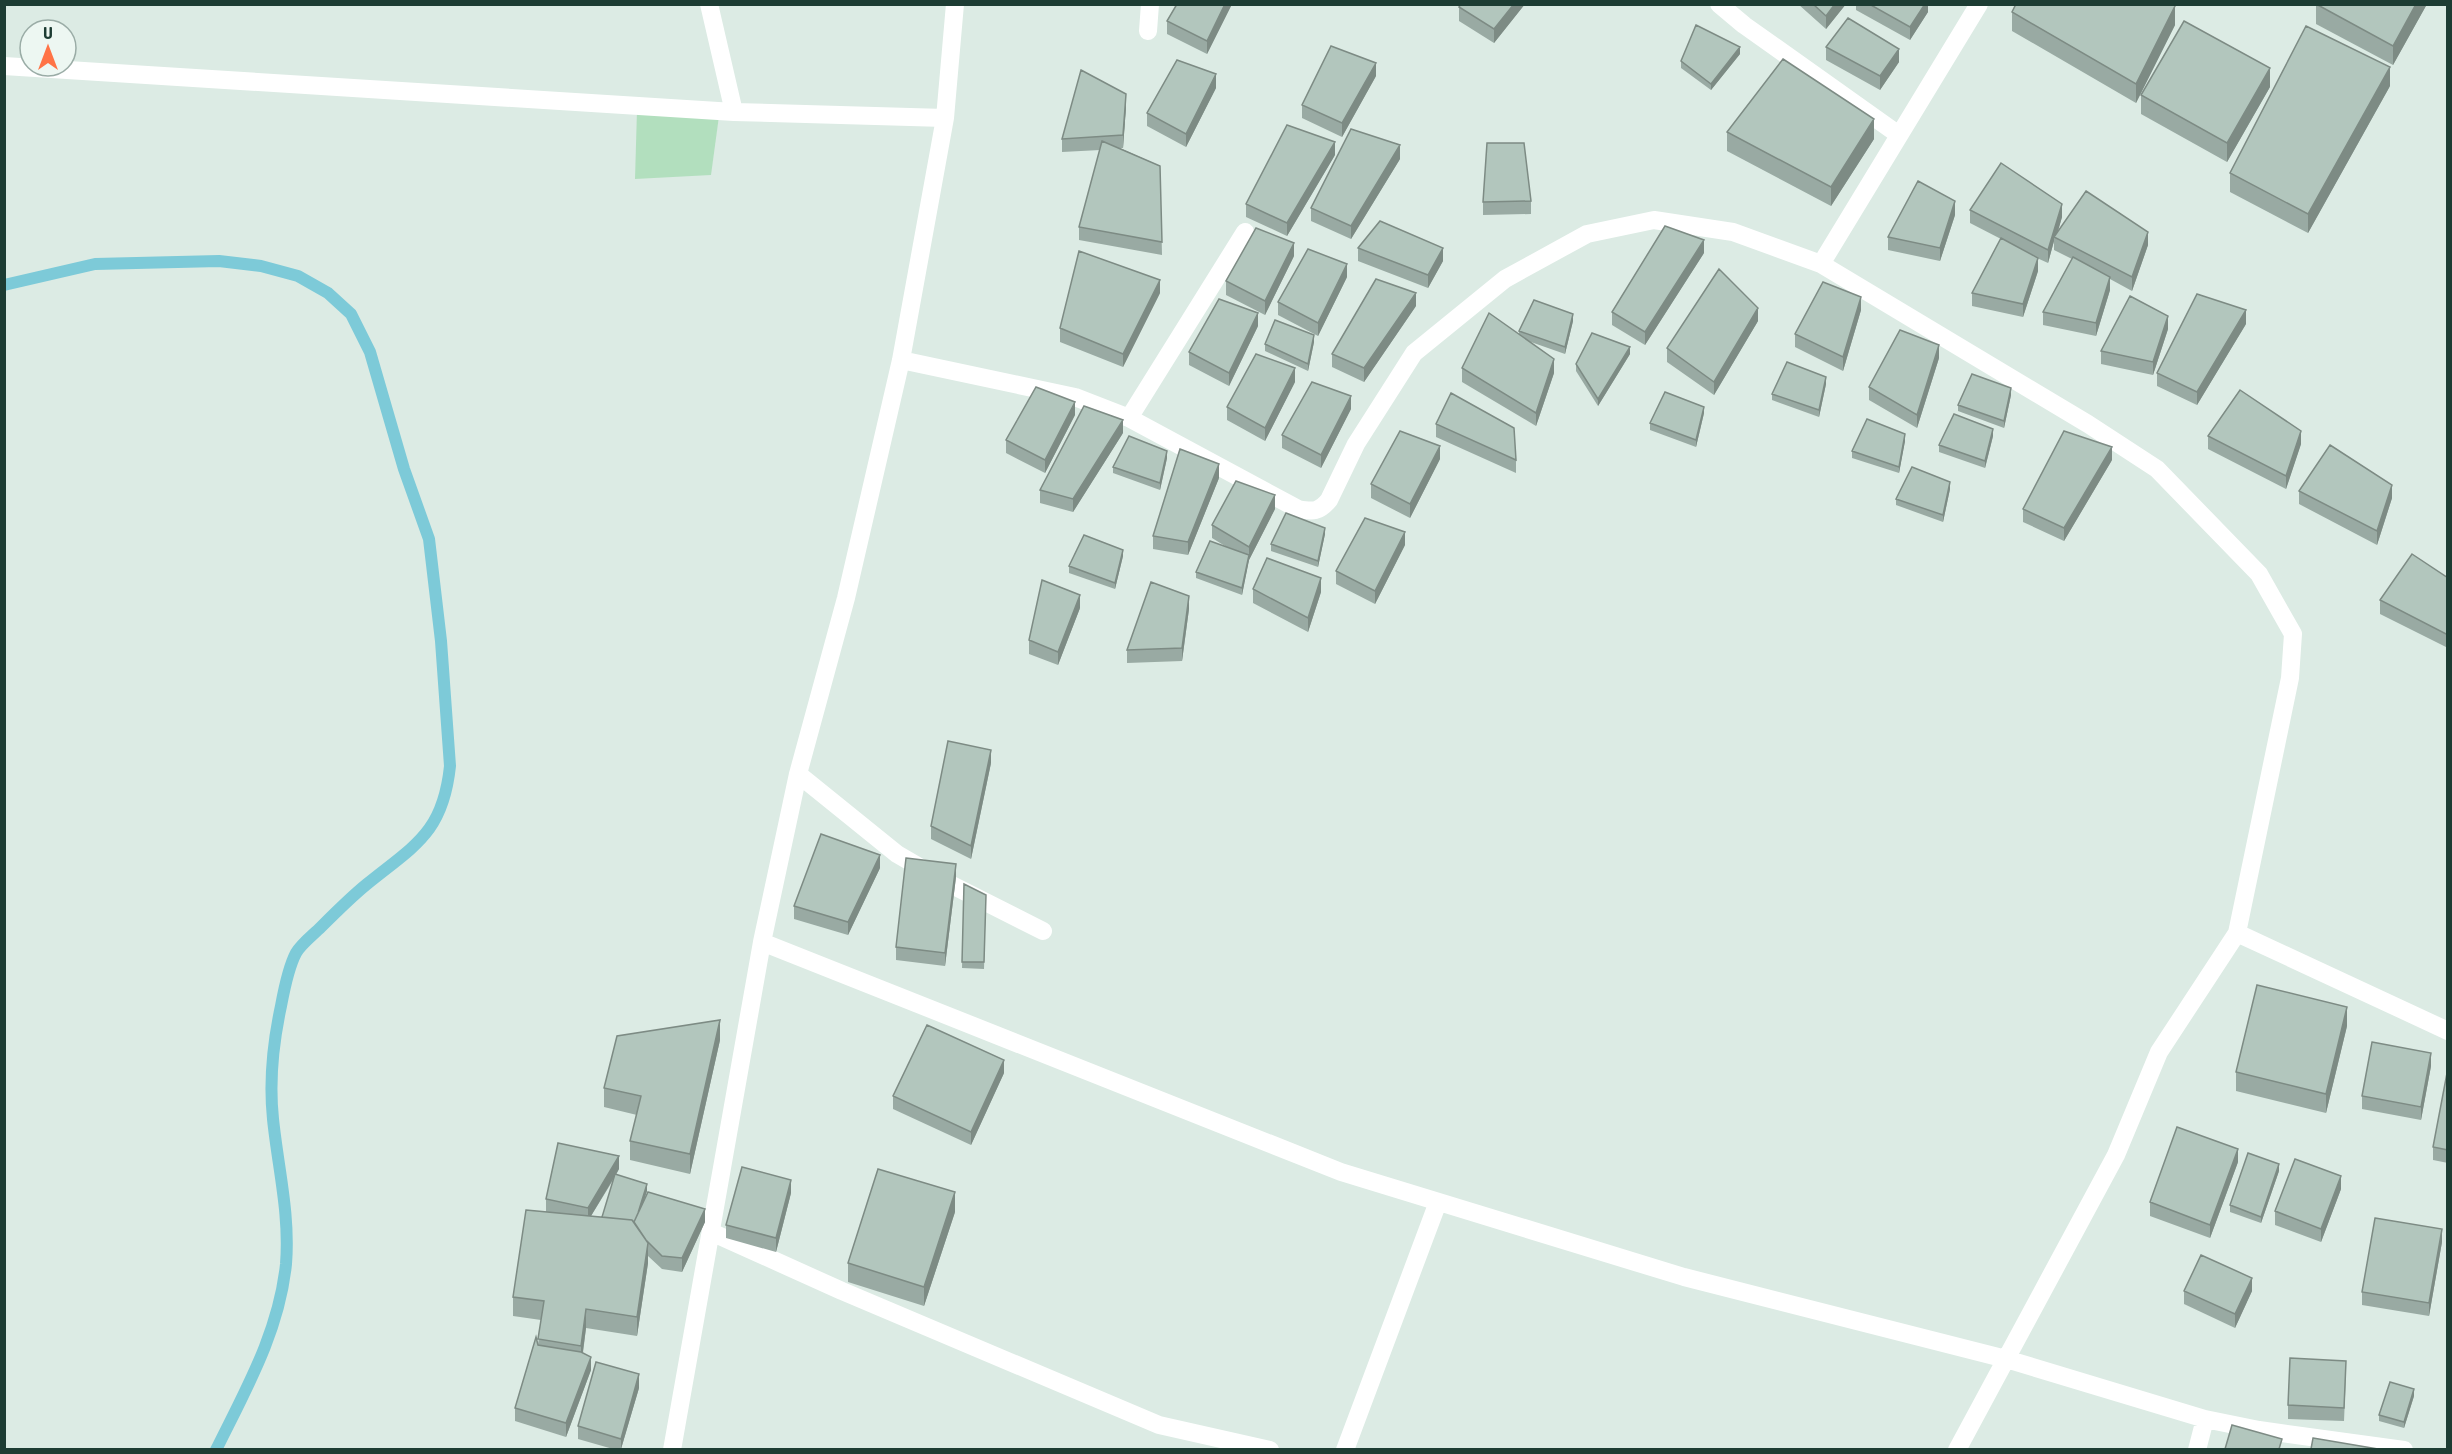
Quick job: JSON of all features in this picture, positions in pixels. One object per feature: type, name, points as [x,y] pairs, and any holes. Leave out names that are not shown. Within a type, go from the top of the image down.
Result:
[{"type":"street","points":[[709,4],[734,112]]},
{"type":"street","points":[[672,1449],[762,942],[798,774],[846,598],[901,360],[945,118],[955,4]]},
{"type":"street","points":[[1148,31],[1150,4]]},
{"type":"street","points":[[1719,4],[1744,25],[1899,135]]},
{"type":"street","points":[[1821,264],[1979,4]]},
{"type":"street","points":[[4,66],[734,112],[945,118]]},
{"type":"street","points":[[901,360],[1075,397],[1129,418],[1298,509],[1314,512],[1329,500],[1356,444],[1414,353],[1505,279],[1587,234],[1654,220],[1733,232],[1821,264],[2088,424],[2157,469],[2259,574],[2292,634],[2290,678],[2237,933],[2159,1052],[2116,1155],[1957,1449]]},
{"type":"street","points":[[1129,418],[1245,232]]},
{"type":"street","points":[[798,774],[897,854],[940,879],[1043,931]]},
{"type":"street","points":[[2237,933],[2447,1031]]},
{"type":"street","points":[[762,942],[1341,1172],[1438,1202],[1684,1277],[2006,1359],[2205,1419],[2259,1430],[2404,1449]]},
{"type":"street","points":[[1346,1449],[1438,1202]]},
{"type":"street","points":[[711,1232],[842,1291],[1159,1425],[1270,1449]]},
{"type":"street","points":[[2197,1449],[2205,1419]]},
{"type":"green space","points":[[637,110],[719,116],[711,175],[635,179]]},
{"type":"building","points":[[1177,4],[1225,4],[1207,41],[1167,21]]},
{"type":"building","points":[[1461,4],[1514,4],[1494,29],[1459,7]]},
{"type":"building","points":[[1813,4],[1835,4],[1826,16]]},
{"type":"building","points":[[1869,4],[1925,4],[1910,27]]},
{"type":"building","points":[[2016,4],[2172,4],[2175,6],[2136,84],[2012,12]]},
{"type":"building","points":[[2316,4],[2416,4],[2393,46]]},
{"type":"building","points":[[1848,18],[1899,49],[1880,76],[1826,47]]},
{"type":"building","points":[[2184,21],[2270,68],[2227,143],[2141,95]]},
{"type":"building","points":[[1696,25],[1740,47],[1711,84],[1681,61]]},
{"type":"building","points":[[2306,26],[2390,67],[2308,214],[2230,173]]},
{"type":"building","points":[[1331,46],[1376,63],[1342,123],[1302,105]]},
{"type":"building","points":[[1783,59],[1874,119],[1831,187],[1727,132]]},
{"type":"building","points":[[1177,60],[1216,74],[1186,134],[1147,113]]},
{"type":"building","points":[[1081,70],[1126,94],[1123,135],[1062,139]]},
{"type":"building","points":[[1287,125],[1335,142],[1287,223],[1246,204]]},
{"type":"building","points":[[1351,129],[1400,145],[1351,226],[1311,208]]},
{"type":"building","points":[[1102,141],[1160,166],[1162,242],[1079,227]]},
{"type":"building","points":[[1487,143],[1524,143],[1531,201],[1483,202]]},
{"type":"building","points":[[2001,163],[2062,204],[2048,250],[1970,210]]},
{"type":"building","points":[[1918,181],[1955,201],[1940,248],[1888,237]]},
{"type":"building","points":[[2086,191],[2148,232],[2132,277],[2054,237]]},
{"type":"building","points":[[1380,221],[1443,248],[1428,275],[1358,248]]},
{"type":"building","points":[[1665,226],[1704,240],[1645,332],[1612,312]]},
{"type":"building","points":[[1256,228],[1294,243],[1265,301],[1226,281]]},
{"type":"building","points":[[2001,238],[2038,258],[2023,304],[1972,293]]},
{"type":"building","points":[[1308,249],[1347,264],[1318,323],[1278,302]]},
{"type":"building","points":[[1079,251],[1160,280],[1123,354],[1060,328]]},
{"type":"building","points":[[2073,257],[2110,277],[2096,323],[2043,312]]},
{"type":"building","points":[[1719,269],[1758,308],[1714,382],[1667,348]]},
{"type":"building","points":[[1376,279],[1416,293],[1364,368],[1332,354]]},
{"type":"building","points":[[1823,282],[1861,297],[1843,357],[1795,334]]},
{"type":"building","points":[[2197,294],[2246,310],[2197,392],[2157,373]]},
{"type":"building","points":[[2130,296],[2168,316],[2153,362],[2101,351]]},
{"type":"building","points":[[1219,299],[1258,313],[1229,373],[1189,352]]},
{"type":"building","points":[[1534,300],[1573,314],[1565,347],[1519,331]]},
{"type":"building","points":[[1489,313],[1554,359],[1536,413],[1462,368]]},
{"type":"building","points":[[1275,320],[1314,335],[1308,364],[1265,344]]},
{"type":"building","points":[[1900,330],[1939,345],[1917,415],[1869,387]]},
{"type":"building","points":[[1592,333],[1630,347],[1598,399],[1576,364]]},
{"type":"building","points":[[1256,354],[1295,368],[1265,428],[1227,407]]},
{"type":"building","points":[[1787,362],[1826,377],[1819,410],[1772,394]]},
{"type":"building","points":[[1972,374],[2011,388],[2004,421],[1958,405]]},
{"type":"building","points":[[1312,382],[1351,396],[1321,455],[1282,435]]},
{"type":"building","points":[[1036,387],[1075,402],[1045,460],[1006,440]]},
{"type":"building","points":[[2240,390],[2301,431],[2286,476],[2208,436]]},
{"type":"building","points":[[1665,392],[1704,407],[1696,440],[1650,423]]},
{"type":"building","points":[[1451,393],[1514,428],[1516,460],[1436,424]]},
{"type":"building","points":[[1084,406],[1123,420],[1073,499],[1040,490]]},
{"type":"building","points":[[1954,414],[1993,429],[1985,461],[1939,445]]},
{"type":"building","points":[[1867,419],[1905,434],[1899,467],[1852,451]]},
{"type":"building","points":[[1400,431],[1440,446],[1410,504],[1371,484]]},
{"type":"building","points":[[2064,431],[2112,447],[2064,528],[2023,509]]},
{"type":"building","points":[[1129,436],[1167,451],[1160,483],[1113,467]]},
{"type":"building","points":[[2330,445],[2392,485],[2377,531],[2299,491]]},
{"type":"building","points":[[1180,449],[1219,464],[1188,542],[1153,536]]},
{"type":"building","points":[[1912,467],[1950,482],[1943,515],[1896,499]]},
{"type":"building","points":[[1236,481],[1275,495],[1249,547],[1212,525]]},
{"type":"building","points":[[1286,513],[1325,528],[1318,561],[1271,544]]},
{"type":"building","points":[[1365,518],[1405,532],[1375,591],[1336,571]]},
{"type":"building","points":[[1084,535],[1123,550],[1115,583],[1069,566]]},
{"type":"building","points":[[1210,541],[1249,555],[1242,588],[1196,572]]},
{"type":"building","points":[[2412,554],[2448,578],[2448,635],[2380,600]]},
{"type":"building","points":[[1267,558],[1321,578],[1308,618],[1253,589]]},
{"type":"building","points":[[1042,580],[1080,595],[1058,652],[1029,640]]},
{"type":"building","points":[[1151,582],[1189,596],[1182,648],[1127,650]]},
{"type":"building","points":[[948,741],[991,750],[971,846],[931,826]]},
{"type":"building","points":[[821,834],[880,855],[848,922],[794,906]]},
{"type":"building","points":[[906,858],[956,864],[945,953],[896,947]]},
{"type":"building","points":[[964,884],[986,895],[984,962],[962,962]]},
{"type":"building","points":[[2257,985],[2347,1007],[2326,1094],[2236,1072]]},
{"type":"building","points":[[720,1020],[690,1154],[630,1141],[641,1096],[604,1088],[617,1036]]},
{"type":"building","points":[[927,1025],[1004,1060],[971,1132],[893,1096]]},
{"type":"building","points":[[2372,1042],[2431,1053],[2421,1107],[2362,1096]]},
{"type":"building","points":[[2448,1073],[2448,1150],[2433,1147]]},
{"type":"building","points":[[2177,1127],[2238,1149],[2210,1225],[2150,1202]]},
{"type":"building","points":[[558,1143],[619,1156],[588,1208],[546,1199]]},
{"type":"building","points":[[2248,1153],[2279,1164],[2261,1217],[2230,1205]]},
{"type":"building","points":[[2295,1159],[2341,1176],[2321,1229],[2275,1211]]},
{"type":"building","points":[[742,1167],[791,1180],[776,1238],[726,1225]]},
{"type":"building","points":[[878,1169],[955,1192],[924,1287],[848,1263]]},
{"type":"building","points":[[615,1174],[647,1184],[634,1222],[602,1217]]},
{"type":"building","points":[[648,1192],[705,1209],[682,1258],[662,1256],[646,1240],[634,1222]]},
{"type":"building","points":[[526,1210],[632,1220],[648,1243],[637,1317],[586,1309],[581,1346],[538,1339],[544,1301],[513,1297]]},
{"type":"building","points":[[2375,1218],[2442,1229],[2429,1303],[2362,1292]]},
{"type":"building","points":[[2201,1255],[2252,1278],[2235,1314],[2184,1291]]},
{"type":"building","points":[[536,1337],[538,1345],[581,1352],[591,1357],[566,1423],[515,1408]]},
{"type":"building","points":[[2290,1358],[2346,1361],[2344,1408],[2288,1405]]},
{"type":"building","points":[[596,1362],[639,1374],[621,1439],[578,1426]]},
{"type":"building","points":[[2390,1382],[2414,1389],[2404,1422],[2379,1415]]},
{"type":"building","points":[[2232,1425],[2282,1439],[2279,1449],[2225,1449]]},
{"type":"building","points":[[2313,1438],[2378,1449],[2311,1449]]},
{"type":"waterway","points":[[4,285],[95,264],[219,261],[261,266],[298,276],[328,293],[351,314],[370,352],[404,469],[429,539],[441,641],[450,766],[446,789],[441,807],[424,836],[355,894],[307,940],[293,959],[278,1020],[272,1076],[273,1119],[286,1227],[286,1264],[269,1337],[216,1450]]}]
